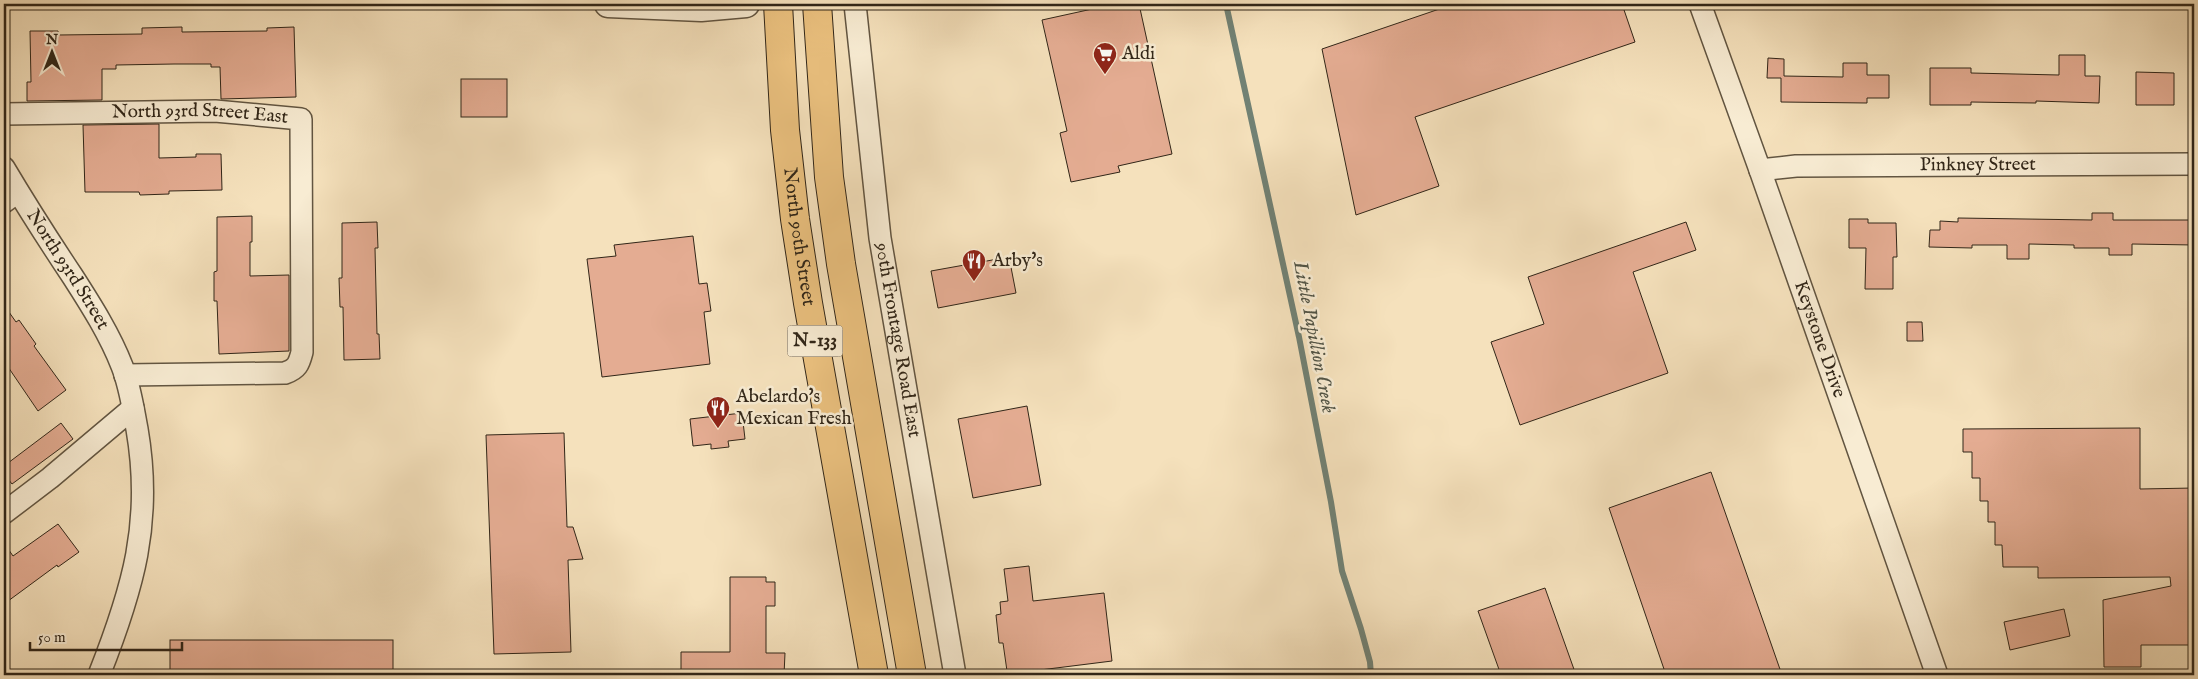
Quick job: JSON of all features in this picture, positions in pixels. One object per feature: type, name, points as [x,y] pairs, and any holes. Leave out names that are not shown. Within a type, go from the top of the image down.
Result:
[{"type":"main road","name":"North 90th Street","points":[[778,4],[785,130],[795,219],[874,675]]},
{"type":"main road","name":"North 90th Street","points":[[817,4],[829,177],[840,264],[912,675]]},
{"type":"street","points":[[608,4],[701,8],[746,4]]},
{"type":"street","name":"90th Frontage Road East","points":[[855,4],[880,238],[955,675]]},
{"type":"street","name":"Keystone Drive","points":[[1700,4],[1937,675]]},
{"type":"street","name":"North 93rd Street East","points":[[4,114],[215,111],[301,119],[302,352],[300,364],[294,371],[285,373],[125,375]]},
{"type":"street","name":"Pinkney Street","points":[[1760,170],[1796,166],[2194,164]]},
{"type":"street","name":"North 93rd Street","points":[[4,168],[11,197],[97,315],[122,366],[133,408],[141,455],[143,485],[139,546],[130,590],[99,675]]},
{"type":"street","points":[[4,513],[50,478],[133,408]]},
{"type":"building","name":"Aldi","points":[[1115,4],[1139,4],[1172,154],[1118,166],[1120,172],[1071,182],[1060,133],[1067,131],[1042,20]]},
{"type":"building","points":[[1454,4],[1622,4],[1635,42],[1415,117],[1439,186],[1356,215],[1322,49]]},
{"type":"building","points":[[182,27],[182,32],[267,31],[267,28],[294,27],[296,97],[221,99],[220,67],[211,67],[211,64],[174,64],[116,65],[116,69],[102,69],[102,100],[27,101],[27,82],[31,82],[30,31],[58,31],[58,35],[142,34],[142,28]]},
{"type":"building","points":[[2059,55],[2085,55],[2085,76],[2100,76],[2099,103],[2036,101],[2036,103],[1971,102],[1971,105],[1930,105],[1930,68],[1971,68],[1971,73],[2059,75]]},
{"type":"building","points":[[1768,58],[1784,59],[1784,76],[1843,77],[1843,63],[1867,63],[1867,75],[1889,75],[1889,98],[1867,98],[1867,103],[1781,102],[1781,78],[1767,78]]},
{"type":"building","points":[[2136,72],[2174,73],[2174,105],[2136,105]]},
{"type":"building","points":[[461,79],[507,79],[507,117],[461,117]]},
{"type":"building","points":[[159,124],[159,158],[196,157],[196,154],[221,154],[222,190],[169,191],[169,194],[140,195],[139,192],[85,192],[83,125]]},
{"type":"building","points":[[2092,213],[2113,213],[2113,220],[2191,220],[2191,227],[2194,227],[2194,245],[2132,244],[2132,255],[2109,255],[2109,248],[2074,248],[2074,245],[2029,244],[2029,259],[2007,259],[2007,245],[1972,245],[1972,248],[1929,247],[1930,230],[1940,230],[1940,221],[1958,222],[1958,218],[2092,220]]},
{"type":"building","points":[[252,216],[250,276],[289,275],[289,351],[219,354],[217,301],[214,301],[214,272],[217,271],[217,217]]},
{"type":"building","points":[[1849,219],[1868,219],[1868,223],[1896,223],[1897,257],[1893,257],[1893,289],[1865,289],[1866,248],[1849,248]]},
{"type":"building","points":[[377,222],[378,248],[375,248],[377,334],[379,334],[380,359],[344,360],[343,307],[340,307],[339,278],[342,278],[342,223]]},
{"type":"building","points":[[1686,222],[1696,250],[1633,272],[1668,373],[1520,425],[1491,342],[1544,324],[1528,277]]},
{"type":"building","points":[[693,236],[699,284],[707,283],[711,311],[704,312],[710,364],[602,377],[587,259],[616,256],[614,245]]},
{"type":"building","name":"Arby's","points":[[1009,257],[1016,293],[938,308],[931,271]]},
{"type":"building","points":[[4,305],[16,322],[19,320],[36,344],[34,346],[66,390],[38,411],[4,361]]},
{"type":"building","points":[[1907,322],[1922,322],[1923,341],[1907,341]]},
{"type":"building","points":[[1027,406],[1041,485],[973,498],[958,419]]},
{"type":"building","name":"Abelardo's Mexican Fresh","points":[[742,413],[745,439],[728,441],[729,447],[711,449],[711,444],[693,446],[690,419]]},
{"type":"building","points":[[61,423],[73,439],[12,484],[4,474],[4,466]]},
{"type":"building","points":[[2140,428],[2140,489],[2194,488],[2194,645],[2141,645],[2141,667],[2104,667],[2103,600],[2171,586],[2170,577],[2038,578],[2038,567],[2003,567],[2002,545],[1995,545],[1995,522],[1988,522],[1988,501],[1980,501],[1980,478],[1972,478],[1972,452],[1963,452],[1963,429]]},
{"type":"building","points":[[564,433],[567,527],[573,527],[583,559],[568,560],[571,652],[494,654],[486,435]]},
{"type":"building","points":[[1711,472],[1782,675],[1666,675],[1609,508]]},
{"type":"building","points":[[58,524],[79,552],[58,567],[57,565],[4,604],[4,543],[13,556]]},
{"type":"building","points":[[1029,566],[1033,601],[1104,593],[1112,661],[1040,670],[1039,675],[1017,675],[1018,670],[1007,671],[1003,643],[999,643],[996,615],[1001,614],[1000,602],[1008,601],[1004,569]]},
{"type":"building","points":[[730,577],[766,577],[766,582],[775,582],[775,606],[766,606],[766,653],[785,653],[784,675],[681,675],[681,652],[730,652]]},
{"type":"building","points":[[1545,588],[1576,675],[1501,675],[1478,611]]},
{"type":"building","points":[[2064,609],[2070,636],[2010,650],[2004,622]]},
{"type":"building","points":[[170,640],[393,640],[393,675],[170,675]]},
{"type":"waterway","name":"Little Papillion Creek","points":[[1226,4],[1299,337],[1331,502],[1342,571],[1361,629],[1370,662],[1371,675]]},
{"type":"place","name":"Aldi","points":[[1105,75]]},
{"type":"place","name":"Arby's","points":[[974,282]]},
{"type":"place","name":"Abelardo's Mexican Fresh","points":[[718,429]]}]
